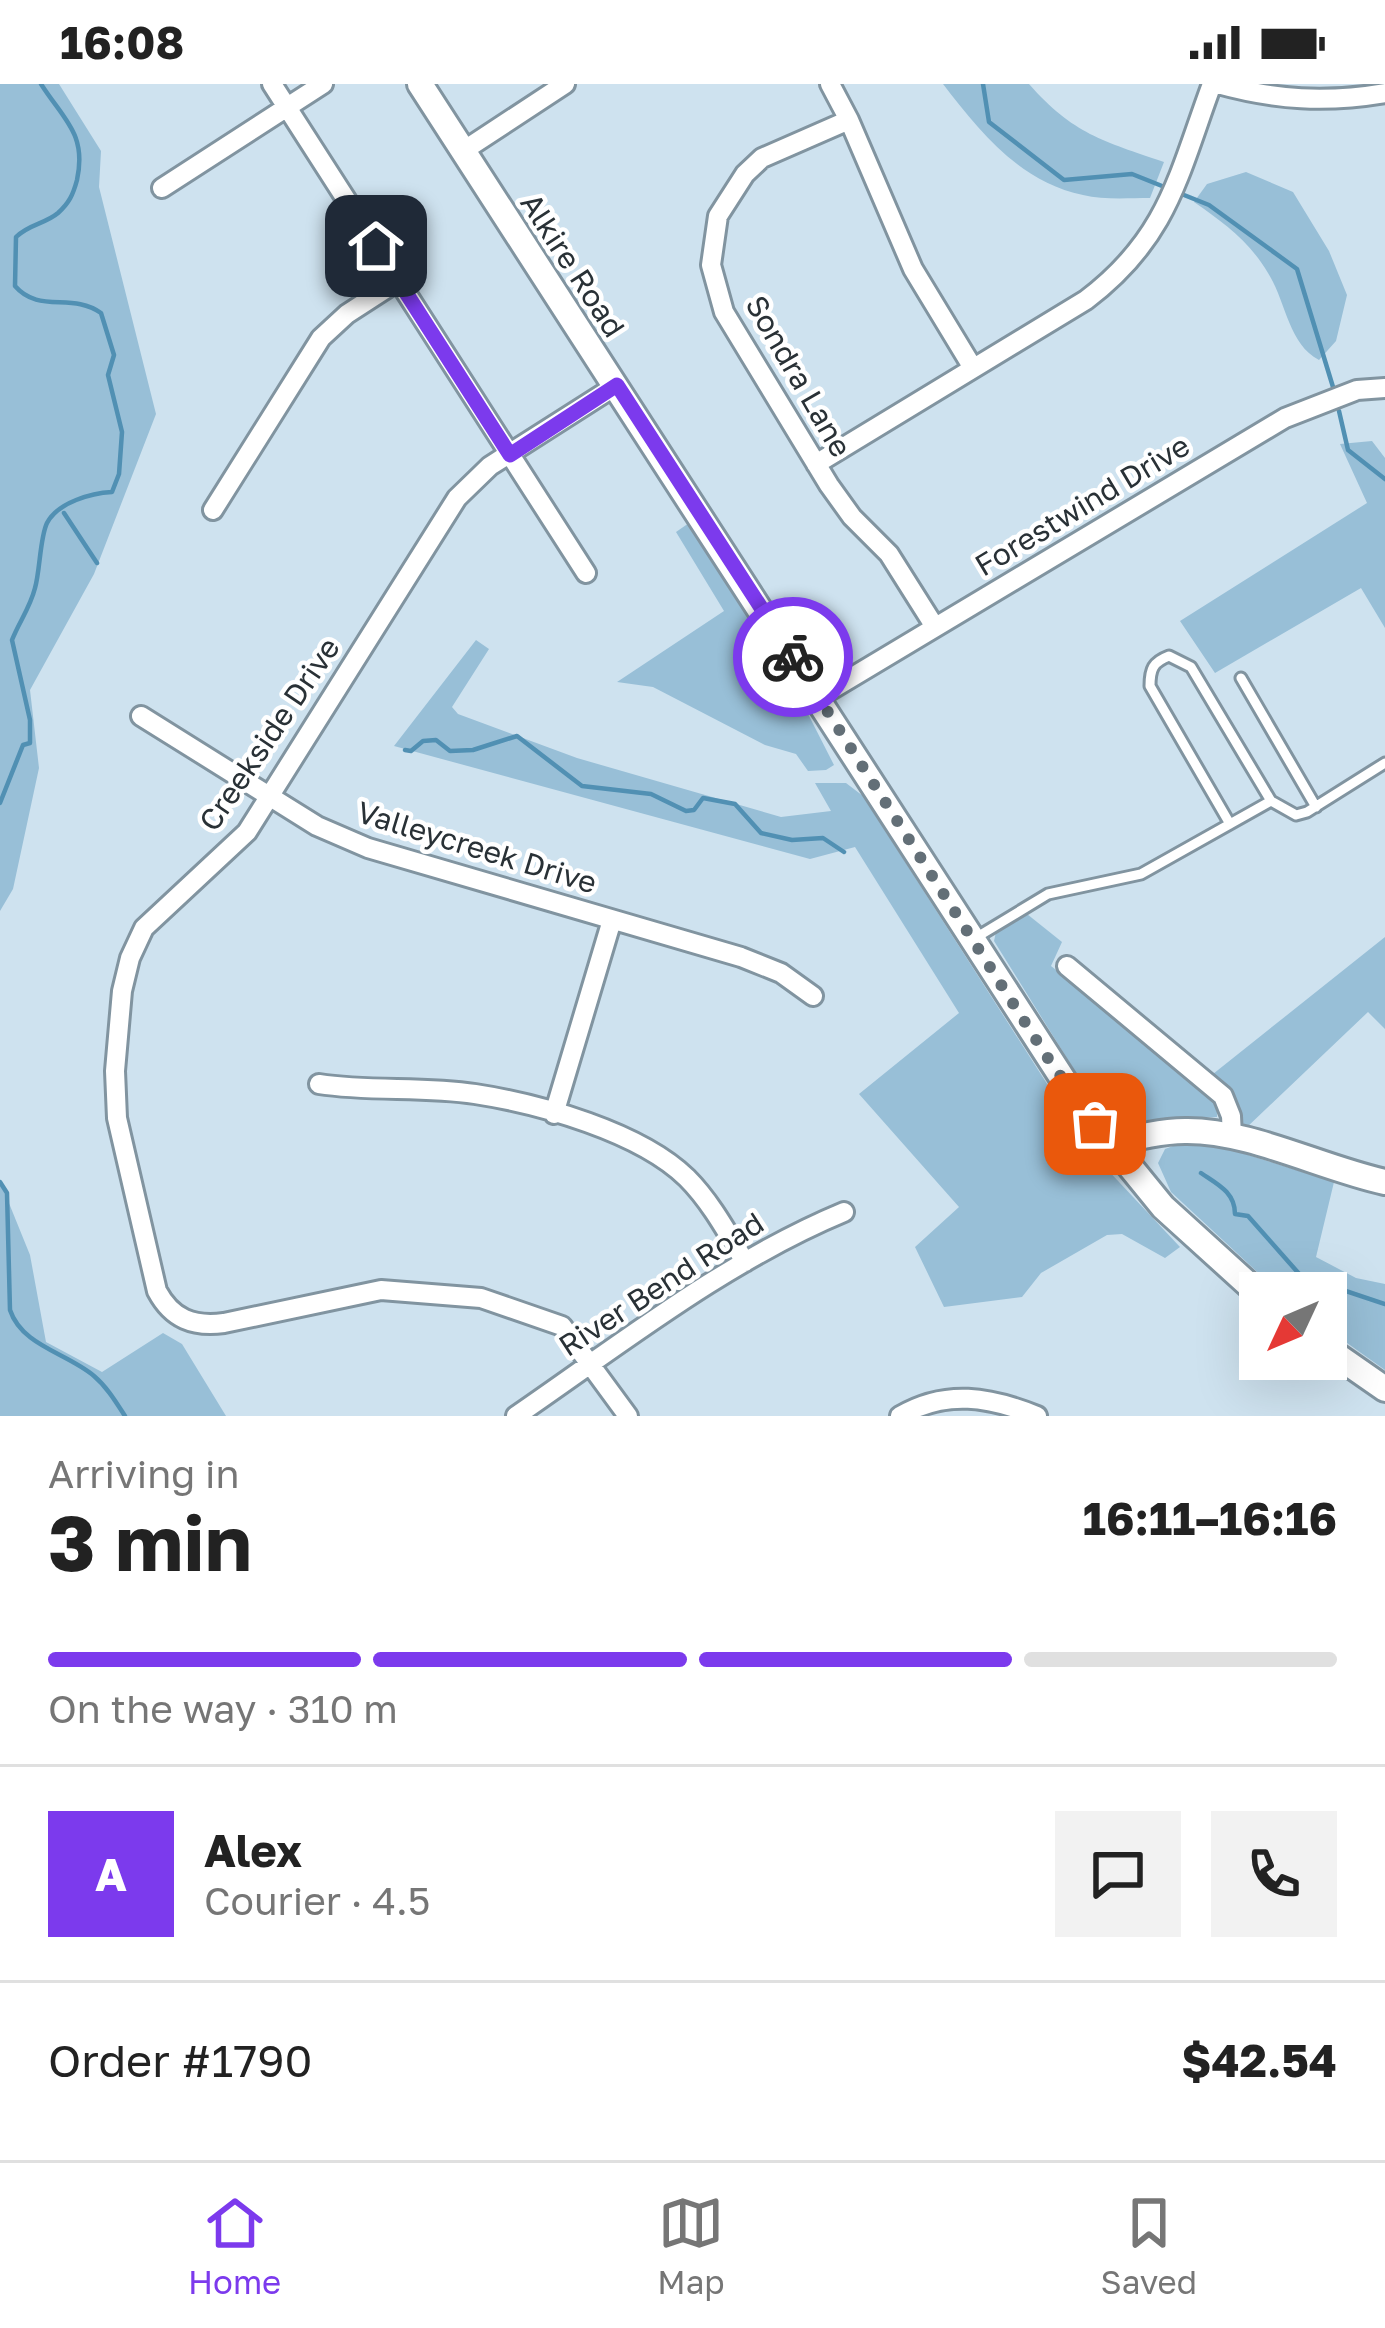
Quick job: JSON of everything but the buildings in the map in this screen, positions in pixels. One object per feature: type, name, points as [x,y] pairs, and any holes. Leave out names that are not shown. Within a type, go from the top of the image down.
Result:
[{"type":"main road","name":"Alkire Road","points":[[420,84],[1049,1060],[1163,1208],[1239,1276]]},
{"type":"main road","points":[[1110,1144],[1186,1131],[1232,1136],[1385,1181]]},
{"type":"main road","points":[[1347,1363],[1385,1389]]},
{"type":"street","points":[[272,84],[586,573]]},
{"type":"street","points":[[162,188],[322,84]]},
{"type":"street","points":[[463,151],[565,84]]},
{"type":"street","points":[[830,84],[913,269],[973,368]]},
{"type":"street","points":[[816,464],[1087,300],[1136,256],[1165,215],[1215,84],[1262,96],[1385,93]]},
{"type":"street","name":"Sondra Lane","points":[[850,120],[762,158],[729,194],[712,241],[711,265],[724,312],[816,464],[852,517],[889,554],[935,627]]},
{"type":"street","points":[[213,510],[321,338],[398,280]]},
{"type":"street","name":"Creekside Drive","points":[[590,1365],[562,1326],[542,1316],[481,1298],[429,1291],[381,1290],[200,1326],[178,1317],[157,1291],[117,1118],[115,1071],[122,991],[144,928],[233,848],[457,498],[490,466],[617,385]]},
{"type":"street","name":"Forestwind Drive","points":[[819,697],[1285,418],[1357,391],[1385,388]]},
{"type":"street","name":"Valleycreek Drive","points":[[141,716],[316,826],[368,848],[741,957],[781,974],[813,996]]},
{"type":"street","points":[[554,1114],[612,920]]},
{"type":"street","points":[[1067,966],[1223,1096],[1232,1136]]},
{"type":"street","points":[[319,1084],[365,1091],[475,1094],[630,1139],[672,1164],[706,1199],[745,1262]]},
{"type":"street","name":"River Bend Road","points":[[516,1416],[745,1262],[796,1232],[844,1213]]},
{"type":"street","points":[[590,1365],[628,1416]]},
{"type":"street","points":[[900,1416],[943,1399],[971,1397],[1037,1416]]},
{"type":"lane","points":[[1230,824],[1150,686],[1150,670],[1158,660],[1169,656],[1191,667],[1271,801],[1295,815],[1385,764]]},
{"type":"lane","points":[[1241,678],[1316,806]]},
{"type":"lane","points":[[973,940],[1048,894],[1142,874],[1271,801]]},
{"type":"shaded area","points":[[0,84],[59,84],[101,151],[99,187],[156,414],[94,574],[30,690],[39,768],[13,889],[0,911]]},
{"type":"shaded area","points":[[943,84],[1029,84],[1090,134],[1164,162],[1150,198],[1091,197],[1040,179],[1003,153]]},
{"type":"shaded area","points":[[1246,172],[1293,192],[1329,251],[1347,295],[1336,341],[1319,360],[1300,344],[1261,262],[1194,202],[1207,184]]},
{"type":"shaded area","points":[[1372,441],[1385,458],[1385,628],[1361,588],[1215,673],[1180,621],[1367,503],[1340,444]]},
{"type":"shaded area","points":[[689,523],[781,661],[834,765],[826,770],[808,771],[796,754],[765,745],[653,687],[617,682],[724,611],[676,532]]},
{"type":"shaded area","points":[[476,640],[489,649],[452,707],[458,714],[577,758],[781,817],[831,811],[815,783],[846,783],[863,796],[1058,1101],[1104,1166],[1180,1247],[1165,1258],[1122,1234],[1107,1235],[1041,1273],[1022,1297],[944,1307],[915,1247],[959,1207],[859,1094],[959,1013],[855,847],[810,859],[394,746]]},
{"type":"shaded area","points":[[1027,914],[1062,942],[1051,966],[1201,1085],[1217,1101],[1217,1117],[1123,1121],[1101,1113],[994,941],[996,932]]},
{"type":"shaded area","points":[[1385,937],[1385,1029],[1368,1012],[1245,1129],[1234,1094],[1213,1074]]},
{"type":"shaded area","points":[[1181,1143],[1220,1146],[1334,1182],[1316,1257],[1345,1272],[1257,1272],[1171,1192],[1158,1163],[1165,1149]]},
{"type":"shaded area","points":[[0,1181],[30,1255],[46,1342],[102,1372],[163,1333],[182,1344],[226,1416],[0,1416]]},
{"type":"shaded area","points":[[1347,1273],[1385,1284],[1385,1370],[1347,1343]]},
{"type":"waterway","points":[[0,803],[23,745],[30,743],[30,720],[12,640],[35,588],[45,529],[67,504],[112,492],[119,474],[122,432],[108,375],[114,355],[101,313],[79,304],[34,299],[15,286],[16,237],[65,206],[77,180],[76,139],[41,84]]},
{"type":"waterway","points":[[983,84],[989,122],[1064,180],[1132,174],[1162,186]]},
{"type":"waterway","points":[[1184,195],[1209,205],[1297,269],[1333,387]]},
{"type":"waterway","points":[[1339,411],[1348,450],[1385,479]]},
{"type":"waterway","points":[[64,513],[97,563]]},
{"type":"waterway","points":[[405,750],[436,740],[450,751],[473,750],[517,736],[582,786],[651,794],[686,811],[694,810],[703,798],[735,804],[761,833],[792,840],[823,838],[844,852]]},
{"type":"waterway","points":[[1201,1173],[1224,1189],[1235,1214],[1248,1216],[1301,1276],[1385,1304]]},
{"type":"waterway","points":[[0,1182],[7,1193],[10,1310],[16,1322],[35,1341],[94,1376],[125,1416]]},
{"type":"way so far","points":[[793,657],[1049,1060],[1095,1124]]},
{"type":"route","points":[[376,246],[510,455],[617,385],[793,657]]}]
